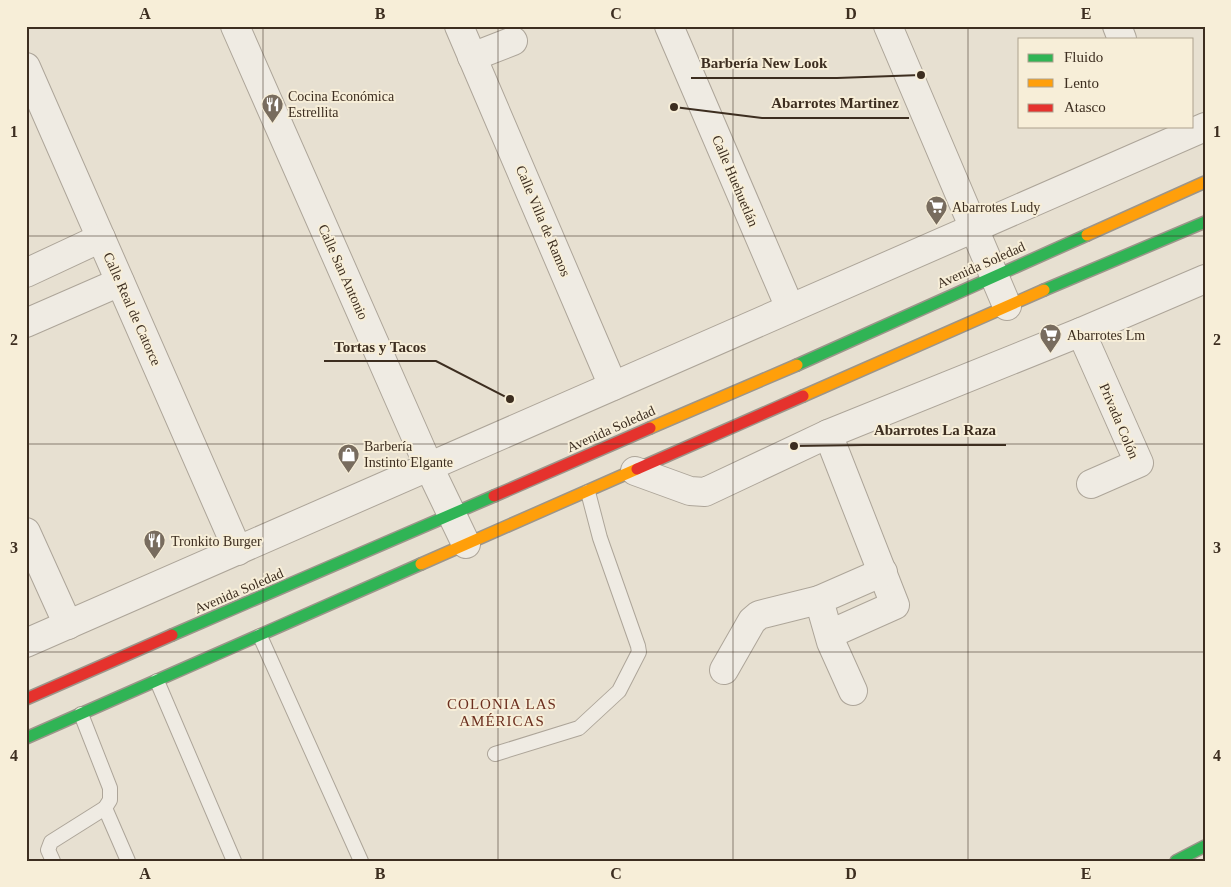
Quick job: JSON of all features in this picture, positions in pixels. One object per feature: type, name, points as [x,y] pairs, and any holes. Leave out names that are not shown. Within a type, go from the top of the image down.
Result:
[{"type":"street","name":"Calle San Antonio","points":[[234,26],[428,467],[466,544]]},
{"type":"street","name":"Calle Villa de Ramos","points":[[459,26],[613,386]]},
{"type":"street","name":"Calle Huehuetlán","points":[[669,26],[790,308]]},
{"type":"street","points":[[888,26],[1006,306]]},
{"type":"street","points":[[1117,26],[1122,38]]},
{"type":"street","points":[[472,57],[513,41]]},
{"type":"street","name":"Calle Real de Catorce","points":[[26,67],[238,551]]},
{"type":"street","points":[[26,643],[973,228],[1164,135],[1205,127]]},
{"type":"street","name":"Avenida Soledad","points":[[26,699],[798,364],[1205,182]]},
{"type":"street","points":[[26,738],[588,492],[1006,306],[1205,222]]},
{"type":"street","points":[[26,273],[101,238]]},
{"type":"street","points":[[635,471],[690,491],[705,492],[828,434],[1081,332],[1205,279]]},
{"type":"street","points":[[26,323],[120,282]]},
{"type":"street","name":"Privada Colón","points":[[1081,332],[1139,463],[1091,484]]},
{"type":"street","points":[[828,434],[895,605],[830,634]]},
{"type":"street","points":[[26,532],[68,625]]},
{"type":"street","points":[[724,670],[752,621],[759,615],[819,600],[883,572]]},
{"type":"street","points":[[819,600],[853,692]]},
{"type":"street","points":[[1176,861],[1205,846]]},
{"type":"lane","points":[[495,754],[579,728],[619,691],[639,652],[600,538],[588,492]]},
{"type":"lane","points":[[260,636],[361,861]]},
{"type":"lane","points":[[157,681],[234,861]]},
{"type":"lane","points":[[53,861],[48,850],[51,842],[105,808],[110,800],[110,788],[81,714]]},
{"type":"lane","points":[[105,808],[128,861]]},
{"type":"traffic: fast","points":[[1044,290],[1205,222]]},
{"type":"traffic: fast","points":[[797,365],[1087,235]]},
{"type":"traffic: fast","points":[[172,635],[494,496]]},
{"type":"traffic: fast","points":[[26,738],[421,564]]},
{"type":"traffic: fast","points":[[1176,861],[1205,846]]},
{"type":"traffic: slow","points":[[1087,235],[1205,182]]},
{"type":"traffic: slow","points":[[803,396],[1044,290]]},
{"type":"traffic: slow","points":[[650,428],[797,365]]},
{"type":"traffic: slow","points":[[421,564],[637,469]]},
{"type":"traffic: jam","points":[[637,469],[803,396]]},
{"type":"traffic: jam","points":[[494,496],[650,428]]},
{"type":"traffic: jam","points":[[26,699],[172,635]]},
{"type":"place","name":"Barbería New Look","points":[[921,75]]},
{"type":"place","name":"Abarrotes Martinez","points":[[674,107]]},
{"type":"place","name":"Cocina Económica Estrellita","points":[[272,123]]},
{"type":"place","name":"Abarrotes Ludy","points":[[936,226]]},
{"type":"place","name":"Abarrotes Lm","points":[[1051,354]]},
{"type":"place","name":"Tortas y Tacos","points":[[510,399]]},
{"type":"place","name":"Abarrotes La Raza","points":[[794,446]]},
{"type":"place","name":"Barbería Instinto Elgante","points":[[348,473]]},
{"type":"place","name":"Tronkito Burger","points":[[155,560]]},
{"type":"district","name":"COLONIA LAS AMÉRICAS","points":[[502,712]]}]
